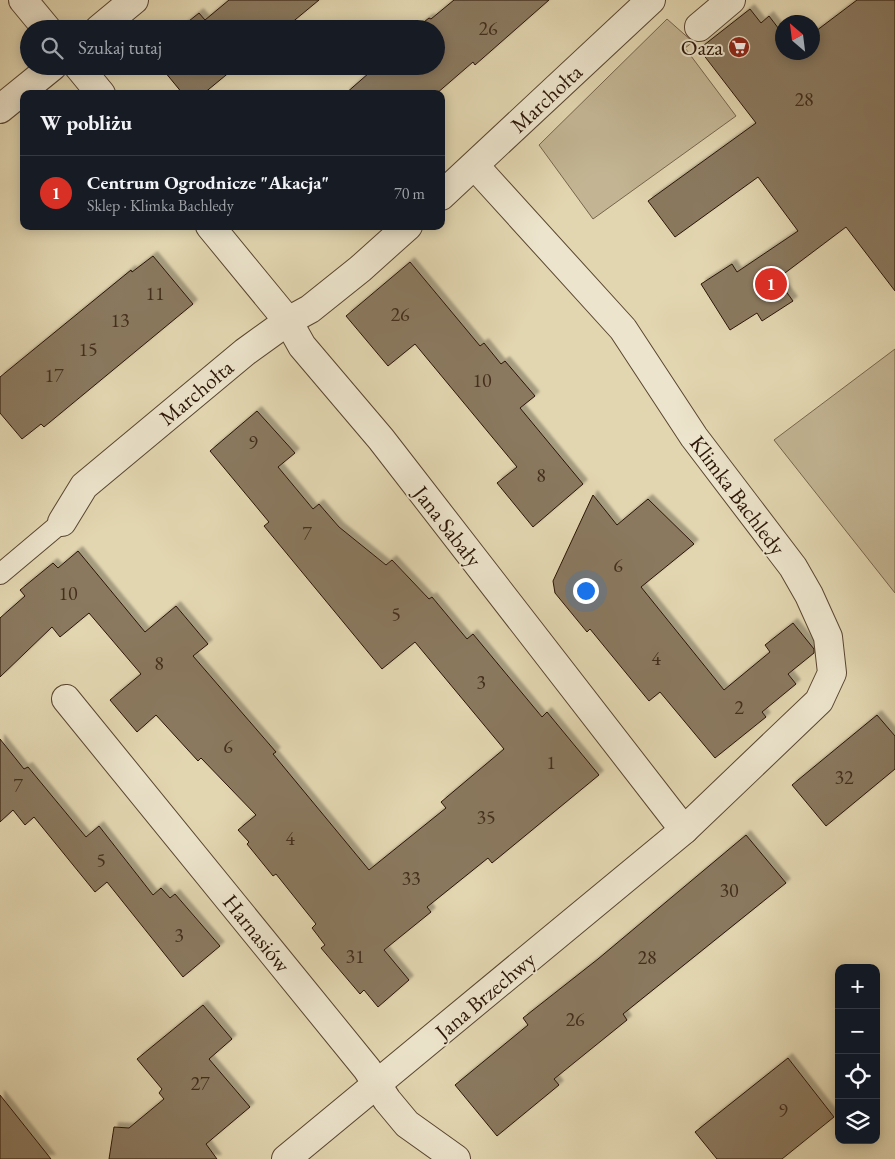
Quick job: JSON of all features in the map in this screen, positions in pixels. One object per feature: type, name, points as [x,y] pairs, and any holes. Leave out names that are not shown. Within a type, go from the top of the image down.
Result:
[{"type":"street","points":[[23,0],[40,20]]},
{"type":"street","points":[[110,20],[134,0]]},
{"type":"street","name":"Marchołta","points":[[445,192],[651,0]]},
{"type":"street","points":[[699,27],[731,0]]},
{"type":"street","points":[[23,90],[42,75]]},
{"type":"street","points":[[85,75],[98,90]]},
{"type":"street","points":[[0,109],[20,93]]},
{"type":"street","name":"Klimka Bachledy","points":[[475,166],[623,329],[694,437],[794,567],[828,637],[832,674],[818,701],[684,830]]},
{"type":"street","name":"Jana Sabały","points":[[213,230],[288,321],[302,346],[381,439],[684,830]]},
{"type":"street","name":"Marchołta","points":[[62,522],[84,486],[245,352],[288,321],[315,305],[360,269],[404,230]]},
{"type":"street","name":"Harnasiów","points":[[66,699],[367,1069],[387,1100],[407,1124],[456,1159]]},
{"type":"street","name":"Jana Brzechwy","points":[[286,1159],[684,830]]},
{"type":"lane","name":"Marchołta","points":[[0,574],[62,522]]},
{"type":"shaded area","points":[[667,19],[693,42],[685,48],[736,116],[593,219],[539,145]]},
{"type":"shaded area","points":[[895,349],[895,593],[774,440]]},
{"type":"building","points":[[229,0],[319,0],[295,20],[205,20]]},
{"type":"building","points":[[454,0],[549,0],[475,65],[473,62],[441,90],[350,90],[367,75],[445,75],[445,20],[426,20],[431,19]]},
{"type":"building","points":[[857,0],[895,0],[895,291],[846,227],[777,279],[793,301],[762,321],[757,313],[730,330],[701,284],[732,264],[737,272],[798,231],[758,177],[675,237],[648,201],[756,123],[699,49],[750,9],[761,23],[769,16],[775,24],[775,60],[820,60],[820,28]]},
{"type":"building","points":[[199,13],[205,20],[190,20]]},
{"type":"building","points":[[167,75],[226,75],[208,90],[180,90]]},
{"type":"building","points":[[153,256],[193,304],[44,427],[41,424],[22,439],[0,413],[0,377],[131,270],[132,272]]},
{"type":"building","points":[[410,262],[480,346],[484,343],[501,364],[505,361],[535,396],[520,408],[583,484],[533,527],[497,483],[517,467],[415,344],[388,366],[346,316]]},
{"type":"building","points":[[257,411],[295,453],[278,467],[313,509],[319,504],[339,527],[386,565],[392,560],[429,599],[432,597],[467,639],[473,634],[542,717],[547,712],[599,775],[492,863],[488,858],[427,907],[431,912],[384,950],[409,980],[378,1007],[364,990],[360,994],[321,948],[325,945],[312,928],[316,924],[276,874],[273,876],[238,830],[256,815],[201,758],[198,761],[156,715],[137,732],[110,700],[141,674],[89,613],[60,637],[52,627],[0,677],[0,618],[25,596],[20,590],[53,563],[58,568],[78,551],[145,632],[176,606],[208,644],[193,656],[276,752],[273,754],[369,870],[446,808],[441,802],[504,749],[415,642],[382,669],[264,526],[269,522],[210,451]]},
{"type":"building","points":[[593,495],[617,525],[648,499],[694,544],[641,587],[724,690],[770,652],[765,645],[793,623],[814,649],[814,653],[788,674],[796,684],[762,712],[766,717],[715,758],[660,692],[649,701],[590,629],[587,632],[555,593],[553,581]]},
{"type":"building","points":[[877,715],[895,736],[895,769],[826,826],[792,785]]},
{"type":"building","points":[[0,739],[24,769],[28,767],[86,837],[99,826],[153,895],[161,888],[170,898],[175,894],[220,946],[183,977],[107,882],[95,892],[34,817],[25,825],[13,810],[0,822]]},
{"type":"building","points":[[746,835],[786,883],[623,1014],[627,1020],[554,1079],[559,1085],[497,1136],[455,1085],[528,1025],[523,1018],[598,959]]},
{"type":"building","points":[[203,1005],[232,1039],[209,1059],[250,1107],[206,1144],[217,1159],[109,1159],[114,1127],[129,1128],[164,1099],[159,1093],[162,1089],[137,1059]]},
{"type":"building","points":[[788,1058],[834,1117],[782,1159],[717,1159],[695,1132]]},
{"type":"building","points":[[0,1095],[51,1159],[0,1159]]},
{"type":"place","name":"Oaza","points":[[739,47]]},
{"type":"place","name":"Centrum Ogrodnicze \"Akacja\"","points":[[771,284]]}]
